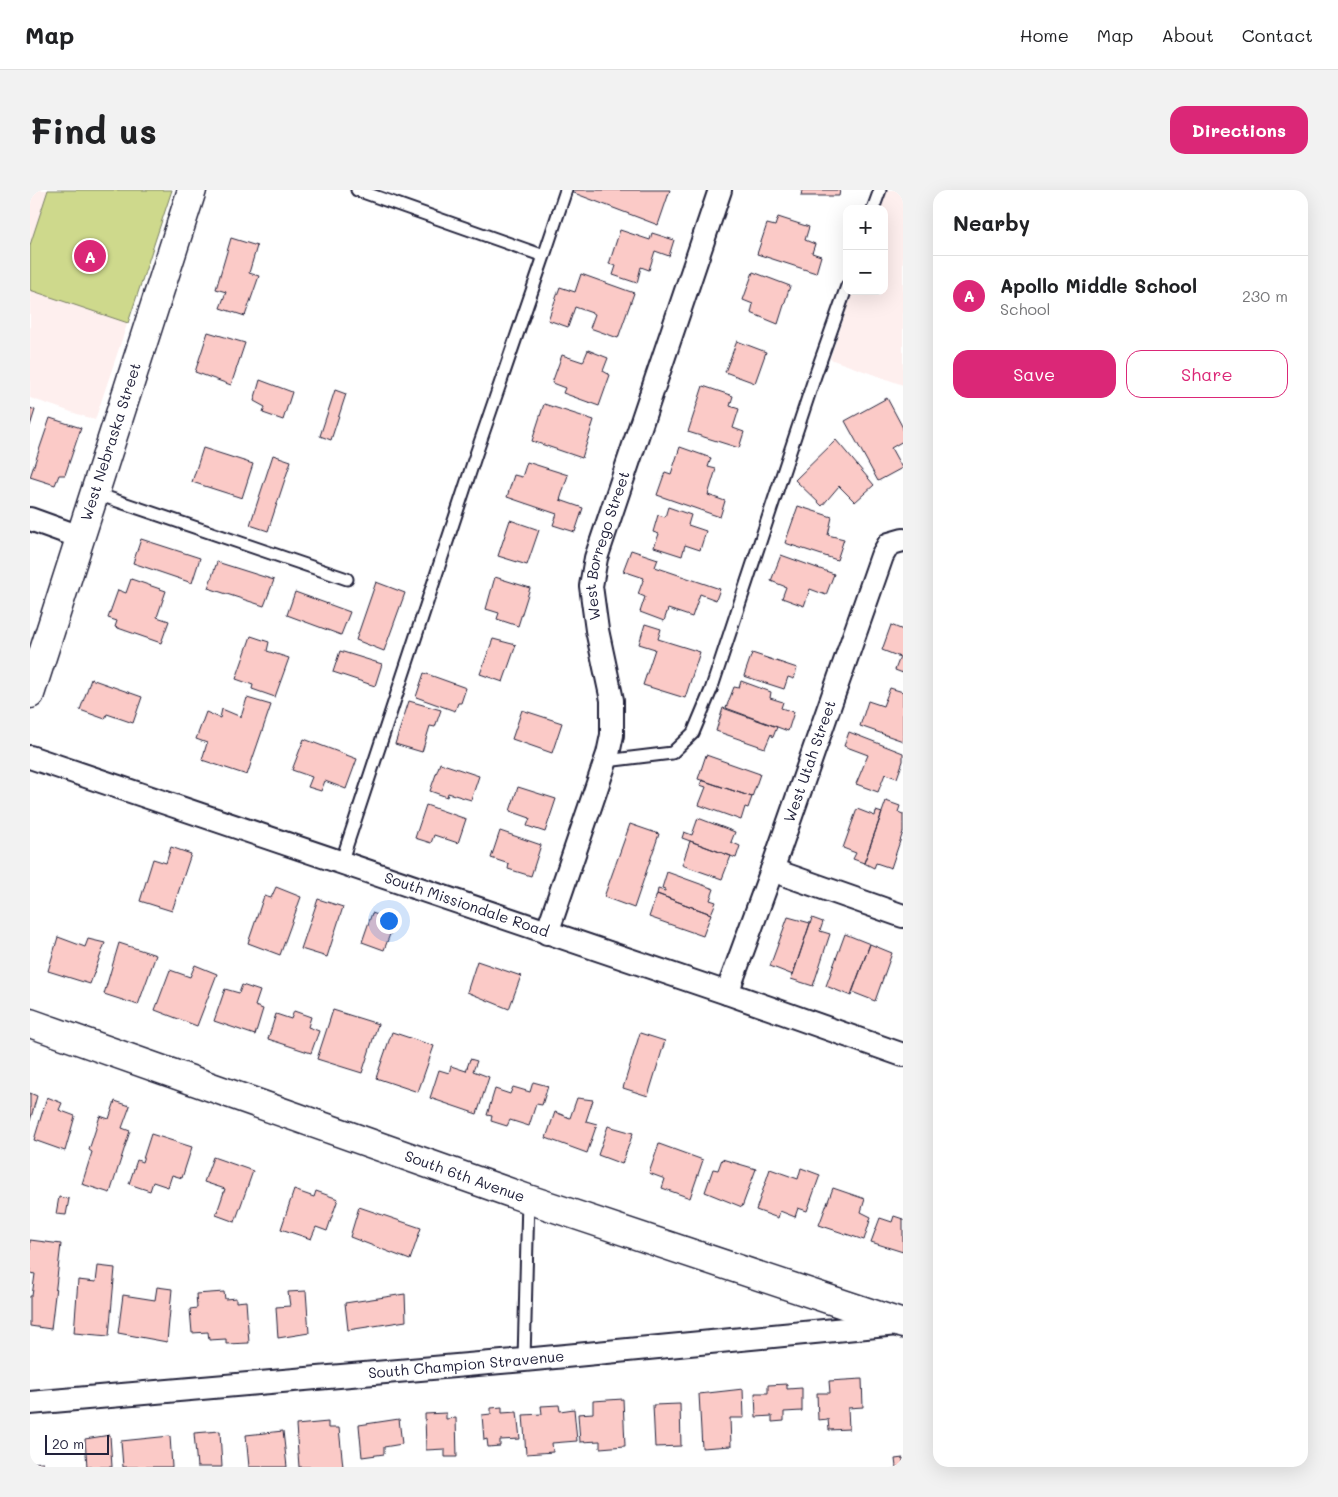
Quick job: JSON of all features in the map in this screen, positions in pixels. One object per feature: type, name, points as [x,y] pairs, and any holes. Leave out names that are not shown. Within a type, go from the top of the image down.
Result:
[{"type":"street","name":"West Nebraska Street","points":[[30,694],[192,190]]},
{"type":"street","name":"West Borrego Street","points":[[547,933],[606,761],[612,735],[612,700],[597,630],[591,586],[596,558],[720,190]]},
{"type":"street","points":[[30,519],[80,537]]},
{"type":"street","name":"West Utah Street","points":[[727,993],[882,556],[889,544],[903,540]]},
{"type":"street","name":"South Missiondale Road","points":[[30,757],[727,993],[903,1055]]},
{"type":"street","points":[[772,870],[903,916]]},
{"type":"street","name":"South 6th Avenue","points":[[30,1023],[528,1199],[902,1324]]},
{"type":"street","name":"South Champion Stravenue","points":[[30,1403],[524,1360],[902,1324]]},
{"type":"lane","points":[[357,190],[544,256]]},
{"type":"lane","points":[[341,863],[476,454],[566,190]]},
{"type":"lane","points":[[874,205],[880,190]]},
{"type":"lane","points":[[606,761],[672,753],[693,734],[711,690],[844,295]]},
{"type":"lane","points":[[94,493],[347,579]]},
{"type":"lane","points":[[524,1360],[528,1199]]},
{"type":"shaded area","points":[[30,190],[172,190],[95,420],[30,398]]},
{"type":"shaded area","points":[[887,190],[903,190],[903,385],[830,359],[852,295],[888,295],[888,205],[881,205]]},
{"type":"green space","points":[[48,190],[172,190],[128,323],[30,290],[30,245]]},
{"type":"building","points":[[575,190],[670,190],[658,225],[574,193]]},
{"type":"building","points":[[802,190],[840,190],[839,196],[801,196]]},
{"type":"building","points":[[778,217],[809,227],[805,240],[815,244],[812,253],[821,256],[816,273],[757,254],[767,224],[775,226]]},
{"type":"building","points":[[620,230],[650,240],[652,233],[674,240],[669,256],[655,251],[649,270],[641,267],[637,283],[613,275],[616,266],[609,264]]},
{"type":"building","points":[[231,238],[257,246],[249,273],[259,276],[245,316],[220,308],[226,292],[216,289]]},
{"type":"building","points":[[753,272],[790,286],[778,324],[751,313],[753,304],[743,300]]},
{"type":"building","points":[[581,274],[634,293],[618,338],[590,328],[595,314],[575,307],[568,327],[548,320],[560,287],[575,292]]},
{"type":"building","points":[[208,332],[245,343],[231,385],[195,372]]},
{"type":"building","points":[[737,341],[766,352],[755,383],[725,372]]},
{"type":"building","points":[[588,350],[608,358],[603,371],[610,375],[599,406],[563,393],[565,388],[552,383],[562,355],[583,362]]},
{"type":"building","points":[[260,380],[292,392],[283,420],[263,413],[265,407],[254,401]]},
{"type":"building","points":[[703,386],[733,396],[730,406],[739,409],[733,428],[744,432],[739,448],[688,432]]},
{"type":"building","points":[[335,390],[346,394],[331,440],[320,436]]},
{"type":"building","points":[[887,398],[903,428],[903,441],[891,448],[902,468],[878,481],[845,421]]},
{"type":"building","points":[[544,404],[594,420],[582,458],[532,441]]},
{"type":"building","points":[[30,408],[35,410],[30,426]]},
{"type":"building","points":[[50,418],[81,428],[65,475],[59,475],[55,485],[30,477]]},
{"type":"building","points":[[836,440],[874,485],[855,502],[839,486],[822,506],[795,480]]},
{"type":"building","points":[[680,447],[711,458],[708,467],[716,469],[708,495],[725,501],[720,517],[657,495],[665,472],[671,474]]},
{"type":"building","points":[[203,448],[253,464],[242,498],[192,482]]},
{"type":"building","points":[[273,455],[291,461],[268,531],[250,525]]},
{"type":"building","points":[[527,462],[568,475],[560,500],[583,508],[575,532],[553,525],[557,514],[507,497],[514,475],[522,477]]},
{"type":"building","points":[[798,506],[832,517],[828,535],[844,539],[837,560],[785,543]]},
{"type":"building","points":[[668,507],[691,515],[688,525],[706,531],[700,550],[685,545],[682,556],[654,547],[659,534],[653,532],[658,515],[665,517]]},
{"type":"building","points":[[510,520],[539,530],[527,565],[498,556]]},
{"type":"building","points":[[141,539],[200,558],[192,583],[133,563]]},
{"type":"building","points":[[631,550],[658,559],[655,567],[720,589],[716,600],[700,594],[692,617],[668,609],[664,621],[640,612],[645,597],[638,594],[644,578],[623,571]]},
{"type":"building","points":[[781,555],[834,574],[826,595],[810,589],[804,606],[782,598],[786,587],[771,581]]},
{"type":"building","points":[[217,562],[274,580],[264,606],[208,588]]},
{"type":"building","points":[[495,577],[530,588],[518,626],[497,619],[499,613],[486,609]]},
{"type":"building","points":[[131,579],[166,591],[157,617],[169,621],[161,643],[115,627],[117,621],[108,618],[118,590],[126,593]]},
{"type":"building","points":[[376,582],[405,593],[384,651],[356,640]]},
{"type":"building","points":[[295,592],[350,612],[341,635],[287,615]]},
{"type":"building","points":[[645,624],[661,629],[658,639],[700,652],[685,698],[643,685],[655,649],[639,644]]},
{"type":"building","points":[[891,625],[903,630],[903,673],[895,670],[900,657],[882,650]]},
{"type":"building","points":[[251,636],[269,642],[267,651],[289,658],[275,697],[252,689],[253,685],[236,679]]},
{"type":"building","points":[[493,639],[516,645],[503,682],[480,674]]},
{"type":"building","points":[[340,651],[382,664],[375,686],[333,672]]},
{"type":"building","points":[[752,653],[797,668],[794,679],[788,677],[784,689],[744,676]]},
{"type":"building","points":[[424,673],[466,688],[461,703],[458,703],[455,711],[416,697]]},
{"type":"building","points":[[91,679],[142,697],[133,723],[107,714],[105,719],[80,710]]},
{"type":"building","points":[[741,681],[771,692],[770,698],[783,702],[781,708],[794,712],[788,731],[726,708],[734,687],[739,688]]},
{"type":"building","points":[[890,688],[903,692],[903,741],[860,726],[868,701],[883,706]]},
{"type":"building","points":[[247,698],[271,705],[247,775],[202,760],[207,743],[196,739],[206,712],[220,718],[222,709],[241,717]]},
{"type":"building","points":[[409,701],[441,710],[435,727],[430,726],[422,752],[395,744]]},
{"type":"building","points":[[723,708],[777,727],[773,737],[771,734],[765,748],[716,731]]},
{"type":"building","points":[[522,710],[562,723],[552,753],[512,739]]},
{"type":"building","points":[[849,732],[903,753],[903,761],[897,778],[885,774],[878,792],[856,784],[868,755],[844,746]]},
{"type":"building","points":[[304,739],[357,759],[346,789],[325,781],[321,791],[308,787],[312,777],[292,770]]},
{"type":"building","points":[[706,755],[760,774],[752,797],[698,779]]},
{"type":"building","points":[[440,763],[479,776],[471,800],[448,793],[447,797],[430,791]]},
{"type":"building","points":[[702,780],[752,797],[748,808],[745,807],[741,820],[699,805],[706,787],[700,785]]},
{"type":"building","points":[[518,787],[556,799],[545,832],[527,826],[530,818],[510,811]]},
{"type":"building","points":[[886,801],[900,806],[898,812],[903,814],[903,832],[891,868],[876,863],[874,868],[864,863]]},
{"type":"building","points":[[426,805],[466,819],[458,843],[434,835],[431,843],[415,838]]},
{"type":"building","points":[[857,809],[875,816],[876,811],[882,813],[864,863],[853,859],[856,853],[843,848]]},
{"type":"building","points":[[698,818],[735,832],[731,842],[740,846],[736,858],[682,838],[684,832],[692,835]]},
{"type":"building","points":[[630,824],[659,834],[634,908],[604,897]]},
{"type":"building","points":[[500,831],[541,845],[531,876],[508,869],[509,864],[491,858]]},
{"type":"building","points":[[690,841],[731,856],[722,879],[682,865]]},
{"type":"building","points":[[171,847],[191,854],[172,911],[140,901],[153,859],[166,863]]},
{"type":"building","points":[[667,872],[714,889],[710,900],[716,902],[711,914],[657,894],[658,889],[665,891],[662,888]]},
{"type":"building","points":[[276,887],[301,897],[280,955],[248,943],[264,896],[271,898]]},
{"type":"building","points":[[657,894],[711,914],[703,936],[649,917]]},
{"type":"building","points":[[318,899],[343,907],[327,957],[301,949]]},
{"type":"building","points":[[372,913],[395,921],[384,950],[362,942]]},
{"type":"building","points":[[788,917],[810,923],[793,975],[770,966]]},
{"type":"building","points":[[812,918],[823,922],[820,931],[830,934],[813,986],[791,979]]},
{"type":"building","points":[[845,934],[870,944],[851,996],[826,986]]},
{"type":"building","points":[[58,937],[85,947],[88,939],[105,943],[90,984],[48,971]]},
{"type":"building","points":[[119,943],[156,955],[138,1005],[104,994]]},
{"type":"building","points":[[870,944],[892,953],[875,1001],[852,992]]},
{"type":"building","points":[[477,961],[521,976],[509,1009],[467,992]]},
{"type":"building","points":[[195,965],[217,974],[197,1026],[155,1010],[170,970],[190,977]]},
{"type":"building","points":[[242,985],[260,991],[255,1006],[263,1009],[255,1035],[214,1021],[225,989],[239,993]]},
{"type":"building","points":[[333,1010],[378,1024],[362,1073],[317,1059]]},
{"type":"building","points":[[294,1011],[311,1017],[308,1027],[319,1031],[311,1053],[268,1039],[276,1014],[291,1019]]},
{"type":"building","points":[[392,1032],[434,1046],[418,1092],[376,1078]]},
{"type":"building","points":[[640,1033],[665,1041],[648,1096],[623,1088]]},
{"type":"building","points":[[470,1059],[477,1061],[473,1071],[489,1077],[477,1114],[430,1098],[439,1070],[449,1073],[451,1066],[466,1071]]},
{"type":"building","points":[[533,1082],[548,1086],[542,1105],[536,1104],[529,1126],[510,1120],[507,1126],[491,1121],[492,1116],[487,1115],[495,1089],[510,1094],[513,1087],[530,1092]]},
{"type":"building","points":[[30,1093],[37,1096],[30,1121]]},
{"type":"building","points":[[47,1097],[62,1103],[59,1110],[75,1116],[65,1151],[34,1140]]},
{"type":"building","points":[[577,1098],[593,1100],[586,1121],[597,1124],[587,1153],[546,1138],[555,1112],[570,1118]]},
{"type":"building","points":[[115,1101],[130,1106],[122,1128],[130,1131],[110,1193],[82,1184],[92,1152],[89,1150],[100,1116],[109,1119]]},
{"type":"building","points":[[608,1126],[633,1133],[622,1164],[598,1155]]},
{"type":"building","points":[[151,1134],[192,1147],[182,1178],[172,1175],[168,1187],[153,1182],[150,1191],[129,1184],[137,1160],[142,1162]]},
{"type":"building","points":[[659,1144],[703,1160],[690,1198],[662,1188],[665,1179],[649,1173]]},
{"type":"building","points":[[213,1157],[253,1171],[235,1222],[216,1215],[225,1189],[204,1182]]},
{"type":"building","points":[[722,1159],[756,1169],[742,1207],[705,1192],[713,1169],[718,1170]]},
{"type":"building","points":[[801,1168],[820,1175],[807,1211],[798,1208],[795,1217],[780,1211],[778,1218],[756,1210],[770,1169],[798,1179]]},
{"type":"building","points":[[833,1188],[865,1199],[861,1212],[871,1217],[864,1240],[819,1225]]},
{"type":"building","points":[[294,1190],[314,1197],[316,1191],[338,1199],[327,1231],[316,1227],[311,1239],[281,1229]]},
{"type":"building","points":[[59,1197],[69,1199],[66,1215],[56,1214]]},
{"type":"building","points":[[359,1207],[421,1228],[410,1260],[350,1237]]},
{"type":"building","points":[[894,1216],[903,1219],[903,1252],[871,1242],[880,1218],[892,1222]]},
{"type":"building","points":[[30,1240],[61,1244],[51,1329],[30,1326],[30,1296],[32,1296],[35,1274],[30,1273]]},
{"type":"building","points":[[98,1266],[115,1268],[109,1336],[74,1333],[78,1280],[96,1282]]},
{"type":"building","points":[[157,1287],[172,1289],[167,1342],[118,1333],[123,1295],[155,1300]]},
{"type":"building","points":[[306,1291],[309,1333],[278,1338],[276,1307],[290,1306],[288,1292]]},
{"type":"building","points":[[224,1292],[225,1299],[236,1298],[236,1302],[246,1301],[249,1343],[226,1344],[226,1339],[209,1340],[208,1332],[192,1333],[190,1309],[197,1308],[196,1294]]},
{"type":"building","points":[[405,1294],[406,1321],[348,1330],[345,1303]]},
{"type":"building","points":[[862,1379],[863,1407],[848,1408],[849,1429],[829,1430],[828,1419],[818,1420],[817,1393],[830,1393],[829,1381]]},
{"type":"building","points":[[787,1384],[787,1389],[802,1388],[802,1411],[784,1412],[784,1421],[772,1422],[772,1416],[756,1417],[755,1393],[768,1393],[768,1385]]},
{"type":"building","points":[[743,1389],[744,1418],[730,1418],[731,1446],[702,1448],[699,1394]]},
{"type":"building","points":[[623,1399],[625,1446],[600,1448],[600,1441],[580,1442],[578,1414],[593,1413],[593,1401]]},
{"type":"building","points":[[680,1404],[681,1446],[655,1447],[653,1405]]},
{"type":"building","points":[[559,1405],[560,1411],[574,1409],[577,1441],[552,1443],[553,1452],[526,1454],[523,1415],[542,1414],[541,1406]]},
{"type":"building","points":[[502,1407],[502,1413],[517,1412],[520,1439],[500,1440],[500,1446],[488,1447],[487,1439],[484,1440],[482,1415],[491,1414],[491,1408]]},
{"type":"building","points":[[446,1413],[446,1419],[456,1418],[457,1457],[445,1457],[445,1449],[426,1450],[425,1414]]},
{"type":"building","points":[[399,1419],[402,1444],[384,1447],[384,1454],[362,1457],[359,1425]]},
{"type":"building","points":[[328,1422],[328,1428],[339,1428],[343,1467],[299,1467],[296,1425]]},
{"type":"building","points":[[220,1431],[222,1467],[197,1467],[194,1433]]},
{"type":"building","points":[[283,1431],[287,1467],[249,1467],[246,1435]]},
{"type":"building","points":[[110,1435],[112,1467],[87,1467],[85,1439]]},
{"type":"building","points":[[170,1436],[172,1467],[123,1467],[121,1441]]},
{"type":"building","points":[[903,1458],[903,1467],[896,1467],[895,1459]]},
{"type":"building","points":[[43,1462],[43,1467],[30,1467],[30,1463]]},
{"type":"place","name":"Apollo Middle School","points":[[90,256]]}]
